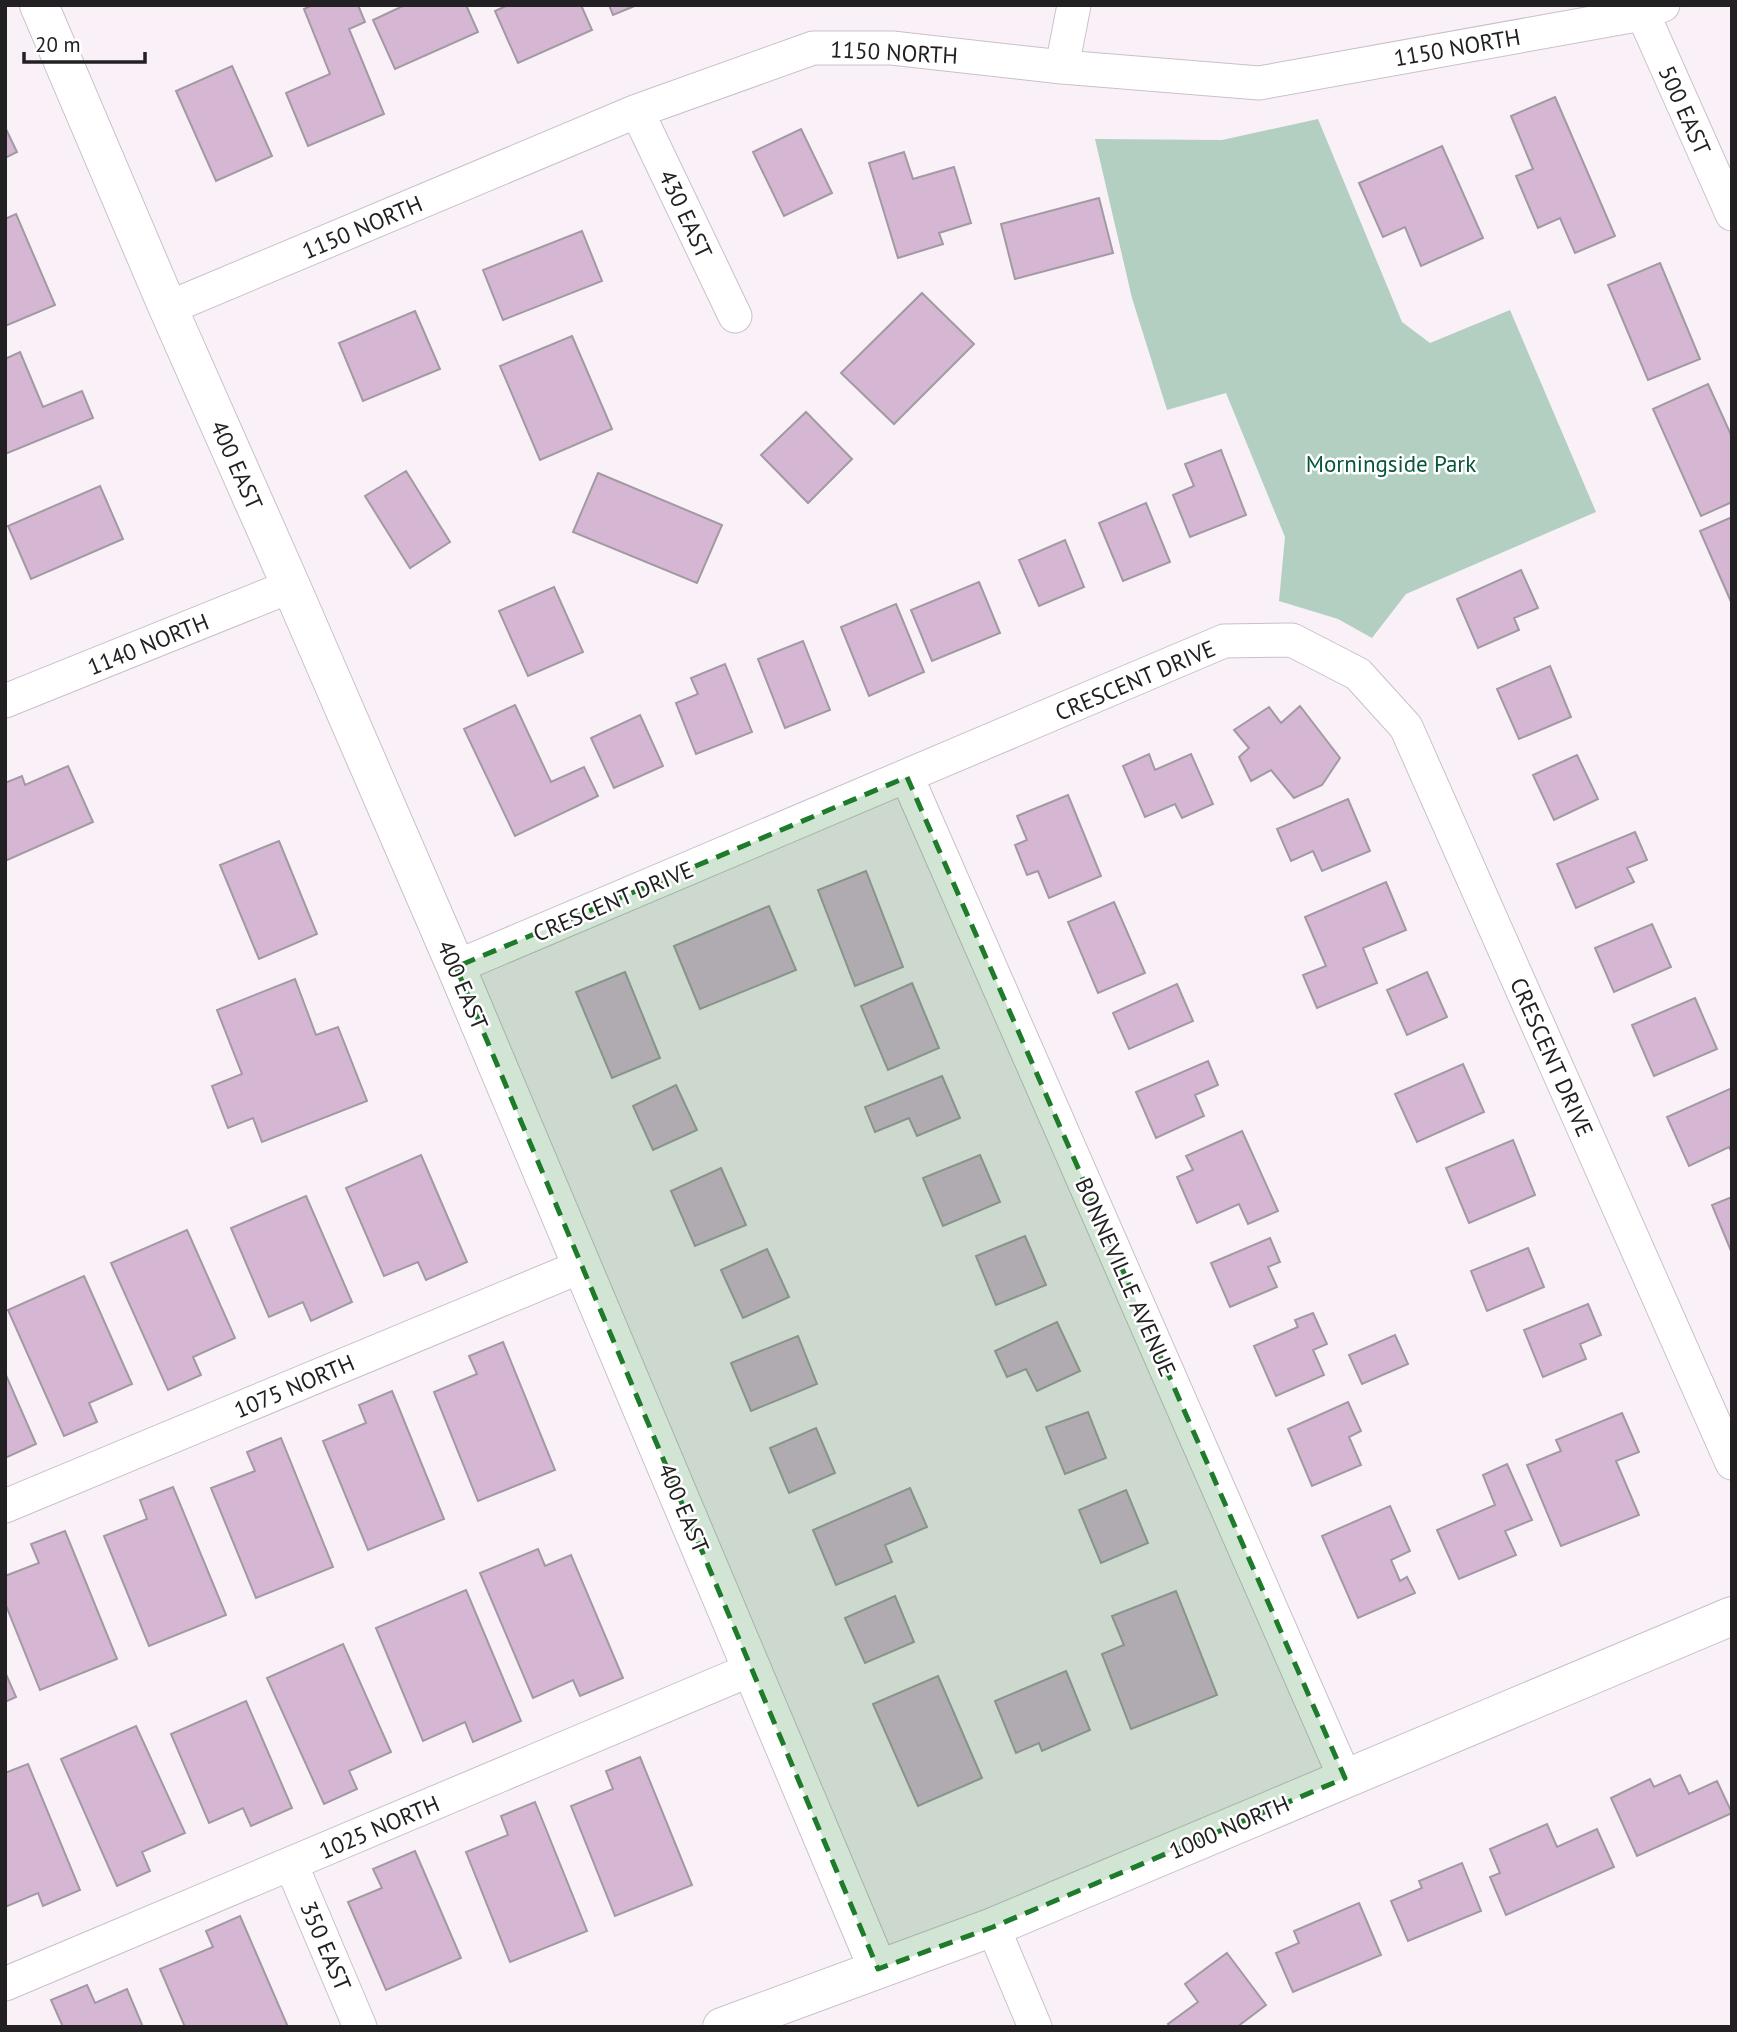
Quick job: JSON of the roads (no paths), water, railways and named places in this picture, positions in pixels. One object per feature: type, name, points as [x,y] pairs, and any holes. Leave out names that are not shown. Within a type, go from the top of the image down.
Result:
[{"type":"street","name":"400 EAST","points":[[39,5],[168,308],[456,967],[878,1969]]},
{"type":"street","points":[[1062,67],[1074,5]]},
{"type":"street","name":"1150 NORTH","points":[[168,308],[637,111],[813,48],[892,48],[1062,67],[1259,83],[1648,8]]},
{"type":"street","name":"500 EAST","points":[[1648,8],[1732,214]]},
{"type":"street","name":"430 EAST","points":[[637,111],[735,316]]},
{"type":"street","name":"1140 NORTH","points":[[5,701],[291,586]]},
{"type":"street","name":"CRESCENT DRIVE","points":[[456,967],[1224,641],[1292,640],[1358,674],[1406,727],[1732,1463]]},
{"type":"street","name":"BONNEVILLE AVENUE","points":[[907,777],[1345,1778]]},
{"type":"street","name":"1075 NORTH","points":[[5,1506],[582,1266]]},
{"type":"street","name":"1000 NORTH","points":[[722,2027],[993,1927],[1732,1616]]},
{"type":"street","name":"1025 NORTH","points":[[5,1984],[752,1669]]},
{"type":"street","name":"350 EAST","points":[[291,1864],[360,2027]]},
{"type":"street","points":[[993,1927],[1035,2027]]},
{"type":"park label","name":"Morningside Park","points":[[1391,463]]}]
